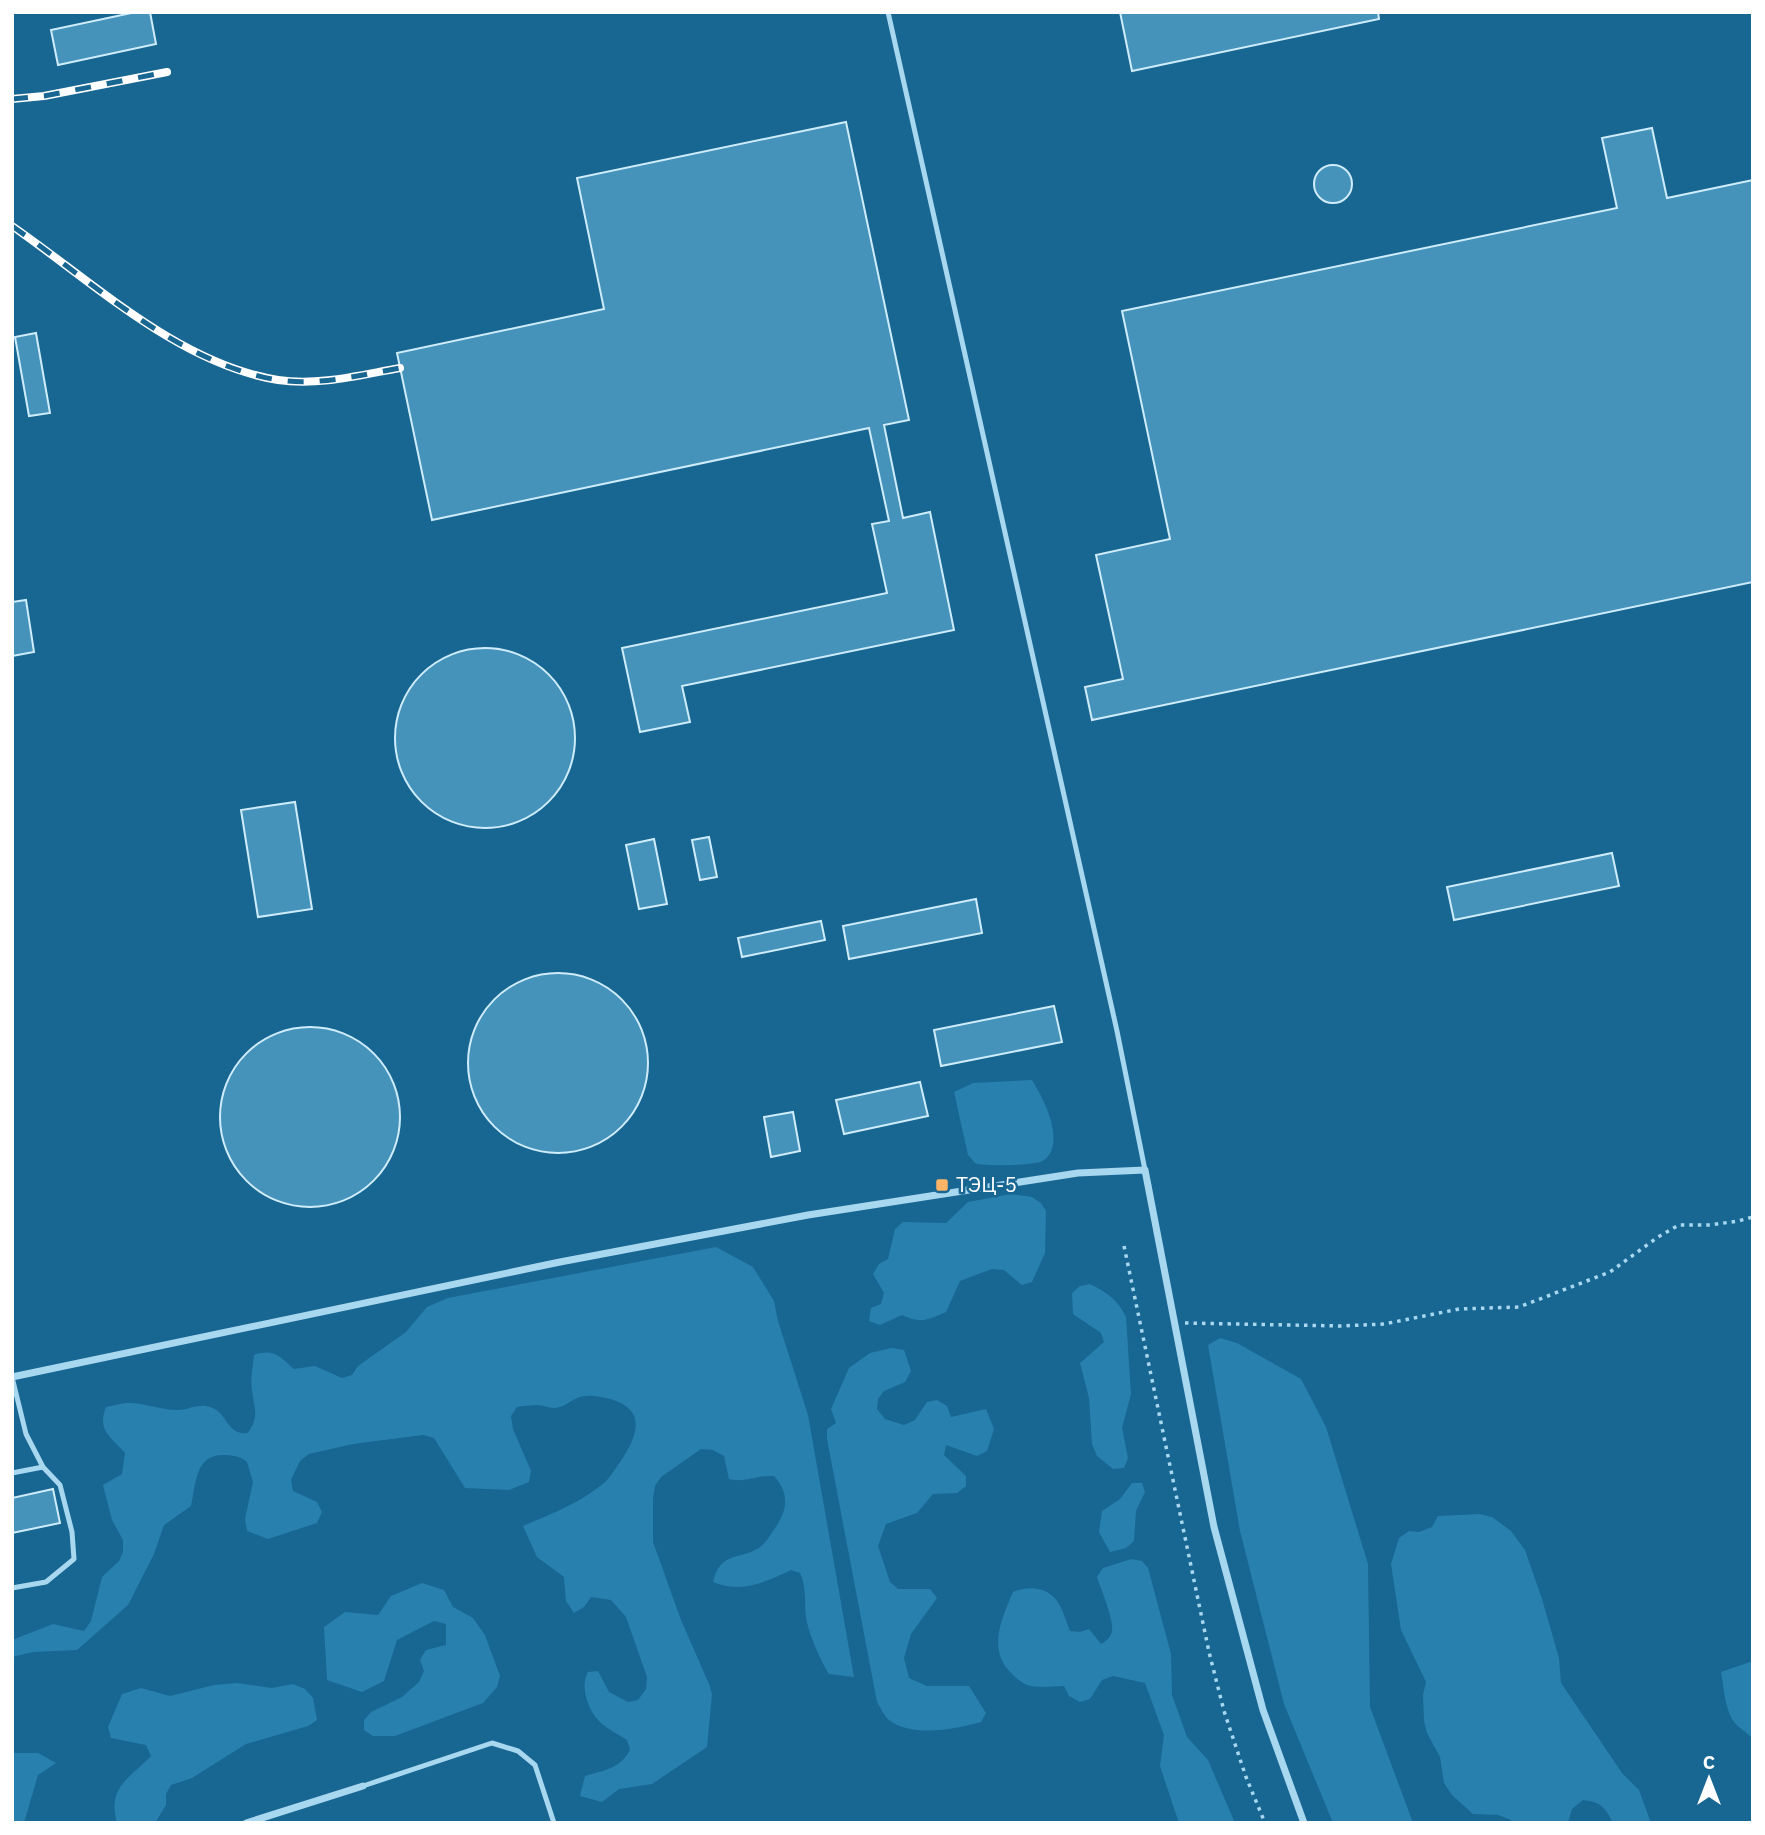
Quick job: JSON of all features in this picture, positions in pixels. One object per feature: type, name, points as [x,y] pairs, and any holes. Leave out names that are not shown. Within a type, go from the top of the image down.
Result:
[{"type":"street","points":[[12,1377],[560,1262],[808,1215],[1078,1173],[1145,1170],[1214,1527],[1263,1710],[1304,1823]]},
{"type":"street","points":[[246,1823],[363,1786]]},
{"type":"lane","points":[[888,12],[1117,1031],[1145,1170]]},
{"type":"lane","points":[[12,1377],[26,1434],[43,1467],[61,1485],[72,1532],[74,1559],[46,1582],[12,1588]]},
{"type":"lane","points":[[12,1473],[43,1467]]},
{"type":"lane","points":[[363,1786],[492,1743],[518,1751],[535,1765],[554,1823]]},
{"type":"path","points":[[1175,1322],[1363,1325],[1384,1324],[1459,1309],[1519,1307],[1611,1272],[1678,1225],[1710,1225],[1753,1217]]},
{"type":"path","points":[[1124,1246],[1212,1664],[1246,1777],[1265,1823]]},
{"type":"shaded area","points":[[1032,1080],[1052,1124],[1053,1143],[1050,1154],[1043,1161],[1035,1163],[975,1163],[968,1155],[954,1092],[973,1083]]},
{"type":"shaded area","points":[[1011,1194],[1032,1197],[1041,1203],[1046,1211],[1045,1253],[1032,1282],[1022,1285],[1004,1270],[992,1269],[960,1281],[946,1312],[939,1315],[920,1320],[902,1315],[880,1325],[869,1321],[871,1308],[881,1304],[884,1293],[873,1274],[879,1264],[888,1259],[895,1229],[903,1222],[946,1223],[968,1202]]},
{"type":"shaded area","points":[[716,1247],[753,1267],[774,1301],[808,1415],[854,1677],[829,1674],[822,1662],[807,1623],[800,1573],[791,1570],[743,1587],[713,1582],[716,1572],[725,1561],[751,1552],[765,1542],[778,1524],[784,1510],[785,1497],[774,1476],[729,1479],[724,1456],[713,1450],[701,1449],[661,1477],[655,1486],[653,1542],[681,1620],[712,1694],[707,1747],[652,1784],[619,1789],[602,1802],[580,1796],[585,1776],[616,1765],[630,1750],[627,1740],[602,1724],[590,1708],[585,1689],[588,1672],[598,1671],[609,1692],[628,1702],[638,1700],[646,1689],[647,1677],[626,1617],[611,1600],[591,1597],[584,1607],[574,1613],[566,1601],[564,1577],[537,1557],[523,1526],[565,1508],[595,1490],[608,1479],[628,1449],[636,1427],[630,1410],[610,1399],[594,1396],[581,1397],[554,1408],[538,1405],[517,1407],[511,1416],[513,1429],[531,1471],[529,1482],[509,1490],[465,1488],[434,1438],[423,1435],[353,1444],[309,1454],[300,1461],[291,1480],[293,1491],[317,1502],[322,1512],[317,1523],[268,1539],[247,1531],[245,1519],[253,1482],[247,1462],[240,1457],[226,1455],[208,1459],[196,1479],[191,1506],[164,1525],[154,1554],[128,1605],[77,1650],[33,1652],[12,1657],[12,1640],[53,1624],[84,1631],[91,1621],[102,1577],[119,1561],[123,1552],[123,1540],[112,1520],[103,1485],[122,1474],[125,1453],[106,1433],[103,1422],[106,1407],[128,1403],[178,1410],[206,1406],[221,1414],[235,1431],[248,1433],[255,1416],[251,1381],[254,1355],[272,1353],[294,1369],[315,1366],[342,1378],[352,1375],[358,1366],[406,1332],[427,1307],[448,1298]]},
{"type":"shaded area","points":[[1090,1284],[1112,1298],[1126,1317],[1131,1394],[1122,1428],[1128,1458],[1124,1468],[1113,1469],[1097,1456],[1092,1444],[1089,1398],[1080,1363],[1104,1342],[1101,1333],[1073,1314],[1072,1293],[1080,1286]]},
{"type":"shaded area","points":[[1220,1338],[1237,1343],[1301,1379],[1326,1427],[1368,1564],[1370,1707],[1413,1823],[1333,1823],[1284,1704],[1240,1531],[1208,1345]]},
{"type":"shaded area","points":[[892,1348],[904,1350],[911,1371],[905,1382],[884,1391],[878,1399],[877,1409],[885,1419],[904,1425],[915,1420],[927,1402],[937,1400],[947,1406],[951,1417],[986,1409],[994,1429],[987,1451],[977,1456],[946,1445],[944,1455],[966,1476],[966,1486],[957,1493],[933,1494],[917,1513],[886,1524],[878,1546],[890,1582],[898,1589],[930,1589],[937,1598],[911,1634],[904,1658],[909,1678],[927,1686],[969,1686],[986,1713],[981,1722],[947,1729],[922,1730],[899,1726],[887,1718],[877,1702],[827,1439],[827,1429],[836,1423],[831,1409],[849,1368],[870,1353]]},
{"type":"shaded area","points":[[1132,1483],[1142,1483],[1145,1492],[1136,1511],[1134,1541],[1126,1548],[1110,1552],[1099,1532],[1102,1511],[1120,1499]]},
{"type":"shaded area","points":[[1479,1514],[1492,1517],[1511,1531],[1525,1550],[1559,1658],[1561,1683],[1622,1773],[1639,1790],[1651,1823],[1613,1823],[1602,1806],[1583,1800],[1572,1809],[1568,1823],[1512,1823],[1511,1820],[1498,1815],[1473,1814],[1452,1795],[1444,1783],[1440,1757],[1427,1733],[1424,1721],[1423,1695],[1426,1682],[1401,1630],[1391,1564],[1399,1538],[1409,1531],[1419,1532],[1432,1527],[1438,1516]]},
{"type":"shaded area","points":[[1131,1559],[1142,1561],[1148,1568],[1171,1654],[1172,1695],[1187,1737],[1208,1760],[1235,1823],[1179,1823],[1160,1766],[1164,1735],[1145,1683],[1113,1676],[1102,1680],[1090,1699],[1080,1702],[1069,1696],[1064,1686],[1035,1687],[1023,1683],[1004,1665],[1000,1655],[998,1645],[1001,1624],[1013,1592],[1032,1588],[1045,1591],[1055,1598],[1070,1631],[1089,1629],[1101,1644],[1105,1642],[1112,1632],[1112,1626],[1097,1577],[1103,1568]]},
{"type":"shaded area","points":[[422,1583],[444,1590],[453,1607],[473,1618],[485,1635],[500,1676],[497,1687],[483,1703],[395,1736],[373,1736],[364,1730],[364,1720],[371,1712],[402,1697],[419,1682],[424,1671],[420,1660],[426,1650],[446,1645],[446,1624],[434,1621],[397,1640],[384,1681],[362,1692],[327,1680],[324,1627],[345,1612],[378,1615],[391,1596]]},
{"type":"shaded area","points":[[1753,1661],[1753,1739],[1737,1725],[1729,1712],[1721,1672]]},
{"type":"shaded area","points":[[237,1683],[272,1688],[293,1684],[305,1689],[313,1698],[317,1720],[308,1726],[246,1744],[192,1778],[171,1785],[166,1794],[166,1805],[155,1823],[117,1823],[115,1801],[118,1792],[151,1756],[146,1745],[111,1738],[108,1727],[122,1694],[141,1688],[170,1696],[214,1685]]},
{"type":"shaded area","points":[[12,1753],[38,1753],[56,1763],[38,1775],[24,1823],[12,1823]]},
{"type":"building","points":[[136,12],[150,12],[156,44],[58,65],[51,30]]},
{"type":"building","points":[[1120,12],[1378,12],[1379,19],[1132,71]]},
{"type":"building","points":[[846,122],[909,420],[884,425],[903,518],[930,512],[954,630],[682,686],[690,722],[640,732],[622,648],[887,593],[872,524],[889,521],[869,428],[432,520],[397,353],[604,309],[577,178]]},
{"type":"building","points":[[1652,128],[1667,198],[1753,180],[1753,582],[1092,720],[1085,687],[1123,679],[1096,555],[1170,539],[1122,311],[1617,208],[1602,138]]},
{"type":"building","points":[[1333,165],[1347,170],[1352,184],[1347,198],[1333,203],[1319,198],[1314,184],[1319,170]]},
{"type":"building","points":[[36,333],[50,413],[29,416],[15,337]]},
{"type":"building","points":[[26,600],[34,652],[12,656],[12,602]]},
{"type":"building","points":[[485,648],[503,649],[520,655],[549,674],[568,703],[574,720],[574,756],[568,773],[549,802],[520,821],[503,827],[485,828],[467,827],[450,821],[421,802],[402,773],[396,756],[395,738],[396,720],[402,703],[421,674],[450,655],[467,649]]},
{"type":"building","points":[[295,802],[312,909],[258,917],[241,810]]},
{"type":"building","points":[[709,837],[717,877],[700,880],[692,840]]},
{"type":"building","points":[[654,839],[667,904],[639,909],[626,845]]},
{"type":"building","points":[[1612,853],[1619,886],[1454,920],[1447,887]]},
{"type":"building","points":[[976,899],[982,933],[849,959],[843,926]]},
{"type":"building","points":[[821,921],[825,940],[742,957],[738,938]]},
{"type":"building","points":[[558,973],[576,974],[593,980],[622,999],[641,1028],[647,1045],[647,1081],[641,1098],[622,1127],[593,1146],[576,1152],[558,1153],[540,1152],[523,1146],[494,1127],[475,1098],[469,1081],[468,1063],[469,1045],[475,1028],[494,999],[523,980],[540,974]]},
{"type":"building","points":[[1054,1006],[1062,1042],[941,1066],[934,1030]]},
{"type":"building","points":[[310,1027],[328,1028],[345,1034],[374,1053],[393,1082],[399,1099],[399,1135],[393,1152],[374,1181],[345,1200],[328,1206],[310,1207],[292,1206],[275,1200],[246,1181],[227,1152],[221,1135],[220,1117],[221,1099],[227,1082],[246,1053],[275,1034],[292,1028]]},
{"type":"building","points":[[920,1082],[928,1116],[844,1134],[836,1100]]},
{"type":"building","points":[[793,1112],[800,1151],[771,1157],[764,1117]]},
{"type":"building","points":[[53,1489],[60,1523],[12,1533],[12,1498]]},
{"type":"railway","points":[[12,99],[44,96],[167,72]]},
{"type":"railway","points":[[12,226],[138,318],[206,357],[241,371],[278,380],[309,382],[400,368]]},
{"type":"place","name":"ТЭЦ-5","points":[[942,1185]]}]
